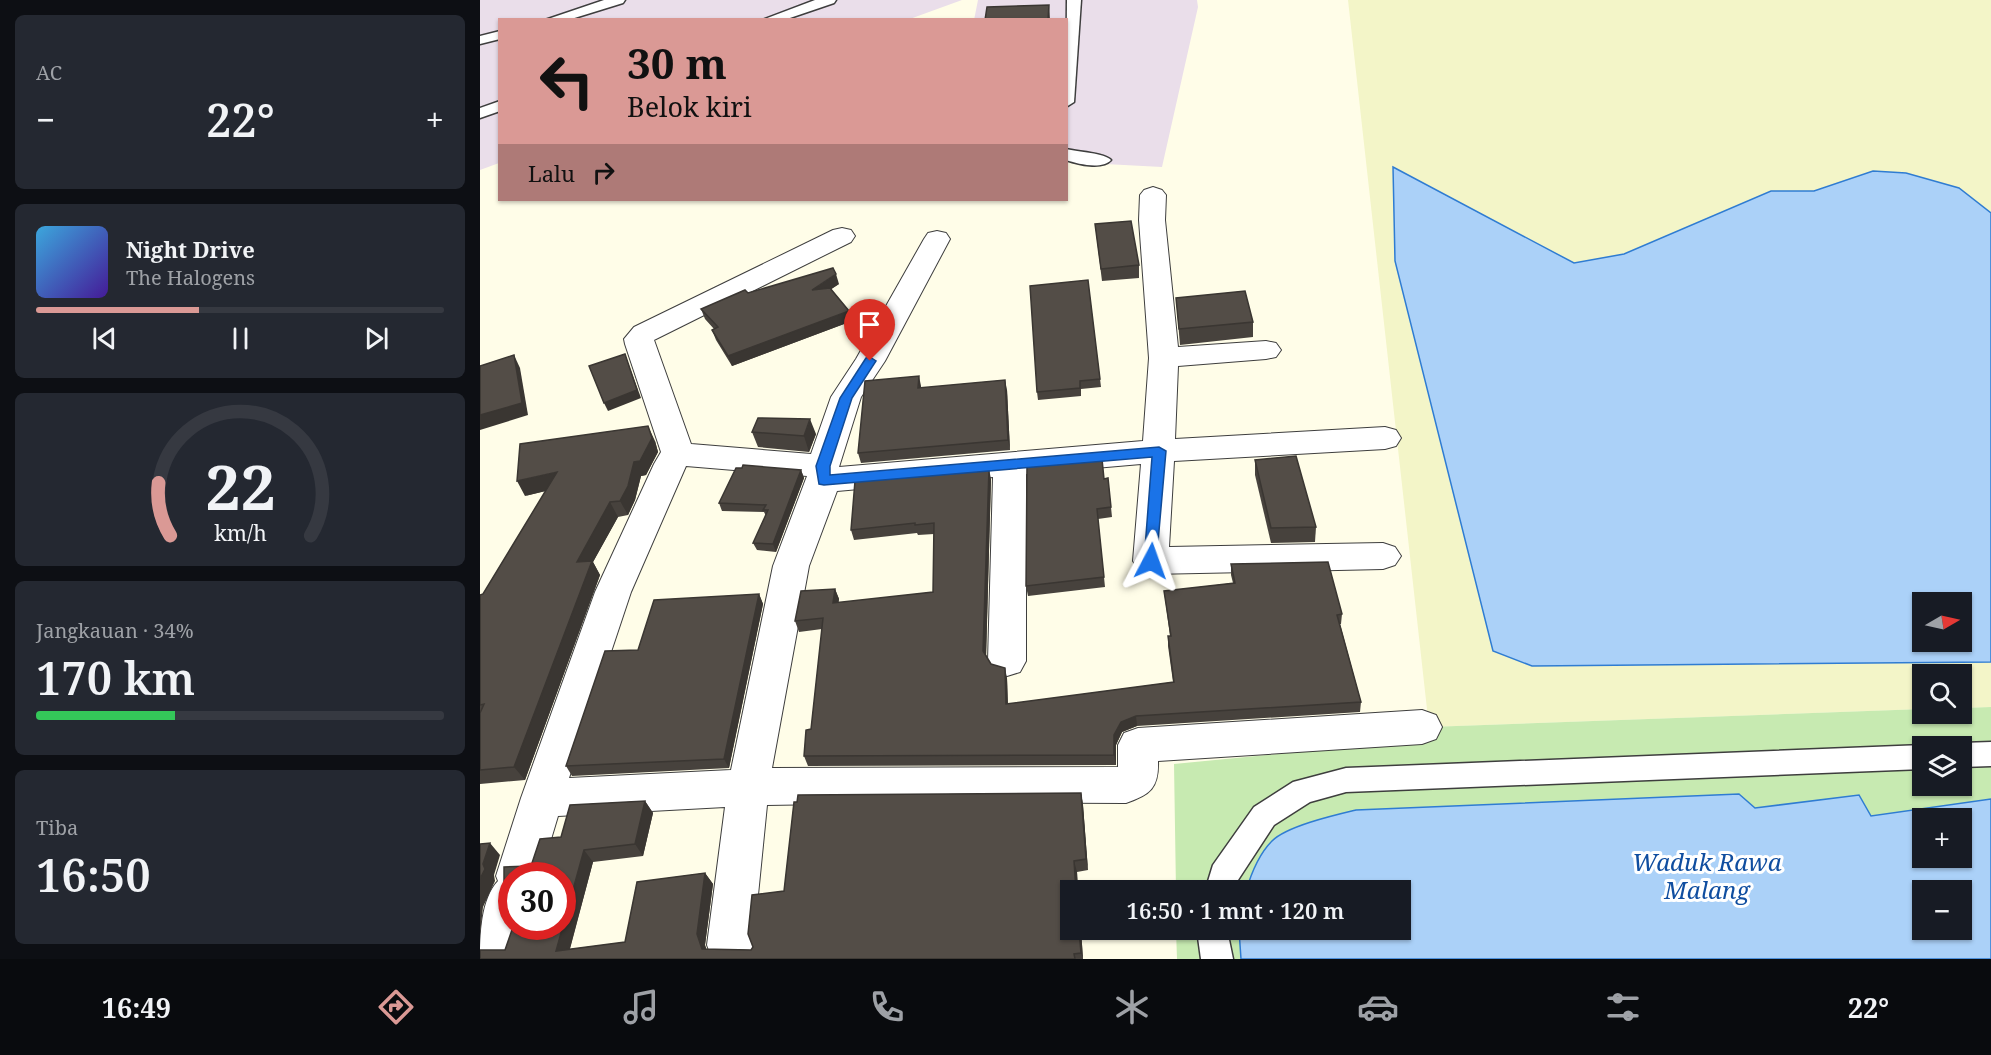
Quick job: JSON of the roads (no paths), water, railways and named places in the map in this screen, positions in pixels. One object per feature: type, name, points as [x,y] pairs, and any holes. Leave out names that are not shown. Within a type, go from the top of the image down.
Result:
[{"type":"street","points":[[1153,195],[1152,220],[1164,358],[1151,561],[1383,556]]},
{"type":"street","points":[[678,454],[639,339],[644,333],[842,236]]},
{"type":"street","points":[[735,959],[730,945],[748,787],[791,566],[824,473],[846,398],[870,361],[937,239]]},
{"type":"street","points":[[1164,358],[1266,350]]},
{"type":"street","points":[[678,454],[824,473],[1010,465],[1159,451],[1385,438]]},
{"type":"street","points":[[522,862],[542,798],[614,592],[670,464],[678,454]]},
{"type":"street","points":[[1007,662],[1010,465]]},
{"type":"street","points":[[542,798],[748,787],[946,783],[1126,786],[1138,776],[1137,745],[1422,727]]},
{"type":"street","points":[[492,959],[498,940]]},
{"type":"lane","points":[[559,18],[618,0]]},
{"type":"lane","points":[[775,18],[829,0]]},
{"type":"lane","points":[[1068,76],[1074,0]]},
{"type":"lane","points":[[480,40],[498,36]]},
{"type":"lane","points":[[480,113],[498,107]]},
{"type":"lane","points":[[1068,155],[1077,158],[1103,160]]},
{"type":"lane","points":[[1972,755],[1991,754]]},
{"type":"lane","points":[[1223,880],[1264,816],[1303,791],[1346,780],[1912,757]]},
{"type":"lane","points":[[1214,940],[1217,959]]},
{"type":"water","points":[[1393,167],[1574,263],[1624,254],[1771,191],[1814,191],[1873,171],[1906,173],[1959,188],[1991,213],[1991,662],[1532,666],[1493,651],[1395,261]]},
{"type":"water","name":"Waduk Rawa Malang","points":[[1739,794],[1755,808],[1859,795],[1871,816],[1912,810],[1912,868],[1972,868],[1972,808],[1927,808],[1991,799],[1991,959],[1241,959],[1240,940],[1411,940],[1411,880],[1250,880],[1259,858],[1272,841],[1288,831],[1356,810]]}]
